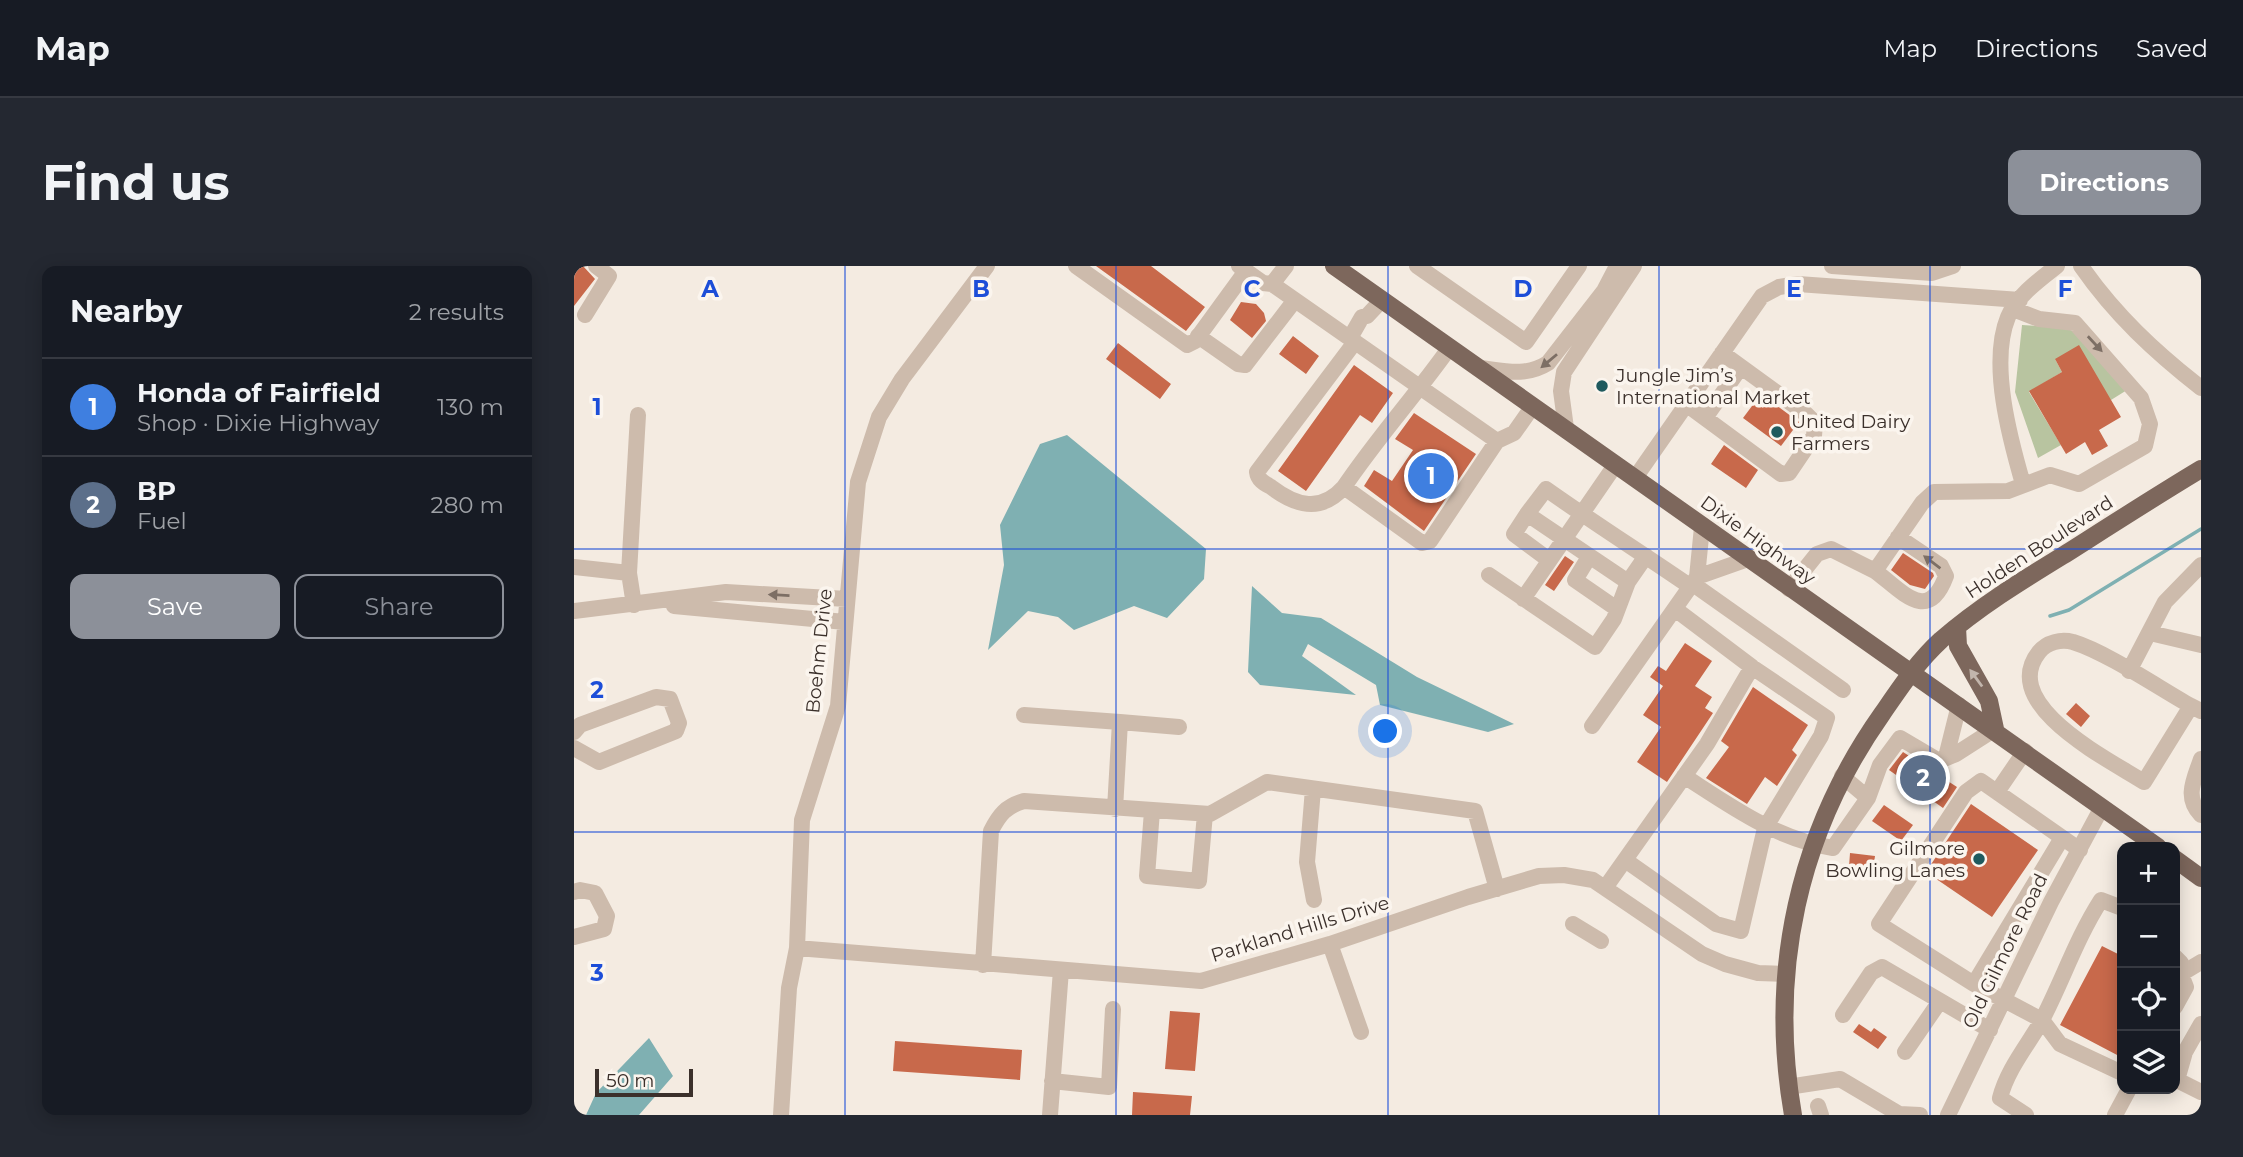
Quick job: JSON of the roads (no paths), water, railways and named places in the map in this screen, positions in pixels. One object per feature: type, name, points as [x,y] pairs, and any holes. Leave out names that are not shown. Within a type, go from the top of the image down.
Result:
[{"type":"main road","name":"Dixie Highway","points":[[1334,266],[1910,674],[1995,729],[2151,842]]},
{"type":"main road","name":"Holden Boulevard","points":[[1793,1115],[1783,1028],[1784,974],[1795,905],[1812,845],[1842,776],[1910,674],[1957,627],[2004,592],[2201,469]]},
{"type":"main road","points":[[1957,627],[1958,646],[1989,701],[1995,729]]},
{"type":"main road","points":[[2180,863],[2201,878]]},
{"type":"street","points":[[585,315],[610,276],[596,266]]},
{"type":"street","name":"Boehm Drive","points":[[781,1115],[789,988],[797,948],[802,820],[838,706],[858,482],[879,417],[902,379],[988,266]]},
{"type":"street","points":[[1076,266],[1183,345],[1195,341],[1242,268],[1295,300],[1357,331],[1421,387],[1497,441]]},
{"type":"street","points":[[1272,284],[1286,266]]},
{"type":"street","points":[[1418,266],[1526,342],[1579,266]]},
{"type":"street","points":[[1480,368],[1521,373],[1536,370],[1548,363],[1563,349],[1604,291],[1617,266]]},
{"type":"street","points":[[1566,428],[1561,391],[1563,372],[1634,266]]},
{"type":"street","points":[[1832,266],[1932,273],[1953,266]]},
{"type":"street","points":[[2023,484],[2004,409],[2003,344],[2008,317],[2057,266]]},
{"type":"street","points":[[2081,266],[2105,300],[2151,349],[2201,388]]},
{"type":"street","points":[[1635,478],[1762,296],[1779,287],[1798,284],[2017,305],[2039,319],[2075,323],[2141,398],[2150,424],[2145,446],[2079,484],[2050,475],[2008,491],[1934,492],[1922,503],[1875,571]]},
{"type":"street","points":[[1198,336],[1238,364],[1245,365],[1295,300]]},
{"type":"street","points":[[1382,300],[1257,472],[1262,481],[1288,500],[1310,506],[1325,502],[1344,487],[1383,430],[1421,387],[1450,347]]},
{"type":"street","points":[[1686,404],[1781,474],[1789,472],[1814,436],[1815,423],[1722,353]]},
{"type":"street","points":[[1705,418],[1741,367]]},
{"type":"street","points":[[1344,487],[1422,543],[1430,541],[1497,441],[1514,433],[1533,406]]},
{"type":"street","points":[[634,605],[629,573],[638,415]]},
{"type":"street","points":[[1523,598],[1616,464]]},
{"type":"street","points":[[1549,560],[1514,534],[1546,489],[1646,556],[1694,582],[1843,690]]},
{"type":"street","points":[[1527,514],[1628,582]]},
{"type":"street","points":[[1592,726],[1694,582],[1702,527]]},
{"type":"street","points":[[1789,589],[1817,554],[1831,549],[1875,571],[1916,602],[1930,602],[1939,594],[1946,576],[1941,566],[1898,537]]},
{"type":"street","points":[[1489,575],[1595,648],[1618,609],[1628,582],[1646,556]]},
{"type":"street","points":[[1589,557],[1575,580],[1618,609]]},
{"type":"street","points":[[1694,582],[1748,559]]},
{"type":"street","points":[[2129,671],[2165,601],[2201,565]]},
{"type":"street","points":[[574,567],[629,573]]},
{"type":"street","points":[[574,611],[651,604],[726,592],[847,599]]},
{"type":"street","points":[[651,604],[845,622]]},
{"type":"street","points":[[1625,860],[1716,924],[1741,931],[1765,828],[1821,736],[1827,718],[1752,667],[1675,609]]},
{"type":"street","points":[[2150,633],[2201,645]]},
{"type":"street","points":[[2057,640],[2073,642],[2196,708],[2144,782],[2079,741],[2042,710],[2031,687],[2031,670],[2040,650],[2057,640]]},
{"type":"street","points":[[1605,888],[1684,776],[1752,667]]},
{"type":"street","points":[[574,732],[580,725],[656,697],[670,699],[679,723],[676,731],[599,762],[574,748]]},
{"type":"street","points":[[1946,757],[1959,705]]},
{"type":"street","points":[[1024,715],[1179,727]]},
{"type":"street","points":[[1115,809],[1120,722]]},
{"type":"street","points":[[1684,776],[1765,828],[1812,845],[1833,848],[1868,799],[1880,765],[1900,738],[1939,761],[1956,754],[1995,729]]},
{"type":"street","points":[[1997,792],[2025,751]]},
{"type":"street","points":[[2201,759],[2191,787],[2191,802],[2201,815]]},
{"type":"street","points":[[1842,776],[1868,799]]},
{"type":"street","points":[[2080,850],[1981,781],[1966,792],[1879,925],[1975,984],[2042,1020],[2060,1044],[2117,1071]]},
{"type":"street","points":[[983,965],[991,831],[998,817],[1011,805],[1024,801],[1205,814],[1267,782],[1475,811],[1497,889]]},
{"type":"street","points":[[1312,789],[1307,862],[1314,900]]},
{"type":"street","name":"Old Gilmore Road","points":[[1948,1115],[2102,807]]},
{"type":"street","points":[[1152,811],[1147,876],[1199,881],[1205,814]]},
{"type":"street","points":[[1975,984],[2062,838]]},
{"type":"street","name":"Parkland Hills Drive","points":[[797,948],[1201,981],[1539,876],[1564,875],[1593,880],[1702,954],[1758,973],[1784,974]]},
{"type":"street","points":[[574,892],[580,890],[595,893],[607,916],[604,929],[574,937]]},
{"type":"street","points":[[2026,1115],[2000,1098],[2003,1085],[2042,1020],[2088,920],[2101,900],[2117,906]]},
{"type":"street","points":[[1573,924],[1601,941]]},
{"type":"street","points":[[1330,943],[1361,1032]]},
{"type":"street","points":[[2180,962],[2186,987],[2180,998]]},
{"type":"street","points":[[2181,974],[2201,962]]},
{"type":"street","points":[[1843,1015],[1871,972],[1882,967],[1990,1030]]},
{"type":"street","points":[[1050,1115],[1061,970]]},
{"type":"street","points":[[1905,1052],[1940,1001]]},
{"type":"street","points":[[1052,1081],[1109,1087],[1113,1009]]},
{"type":"street","points":[[2201,1024],[2185,1052],[2177,1080],[2201,1093]]},
{"type":"street","points":[[1788,1087],[1840,1079],[1899,1114],[1920,1115]]},
{"type":"street","points":[[2115,1115],[2126,1094]]},
{"type":"water","points":[[1067,435],[1206,549],[1204,579],[1167,618],[1134,606],[1074,630],[1058,617],[1028,611],[988,650],[1004,565],[1000,525],[1040,444]]},
{"type":"water","points":[[1252,586],[1282,613],[1321,618],[1417,677],[1514,724],[1488,732],[1380,705],[1376,685],[1308,644],[1302,656],[1356,695],[1260,685],[1248,672]]},
{"type":"water","points":[[649,1038],[673,1076],[639,1115],[586,1115],[596,1093]]},
{"type":"waterway","points":[[2050,616],[2069,610],[2201,529]]},
{"type":"place","name":"Jungle Jim’s International Market","points":[[1602,386]]},
{"type":"place","name":"United Dairy Farmers","points":[[1777,432]]},
{"type":"place","name":"Honda of Fairfield","points":[[1431,476]]},
{"type":"place","name":"BP","points":[[1923,778]]},
{"type":"place","name":"Gilmore Bowling Lanes","points":[[1979,859]]}]
